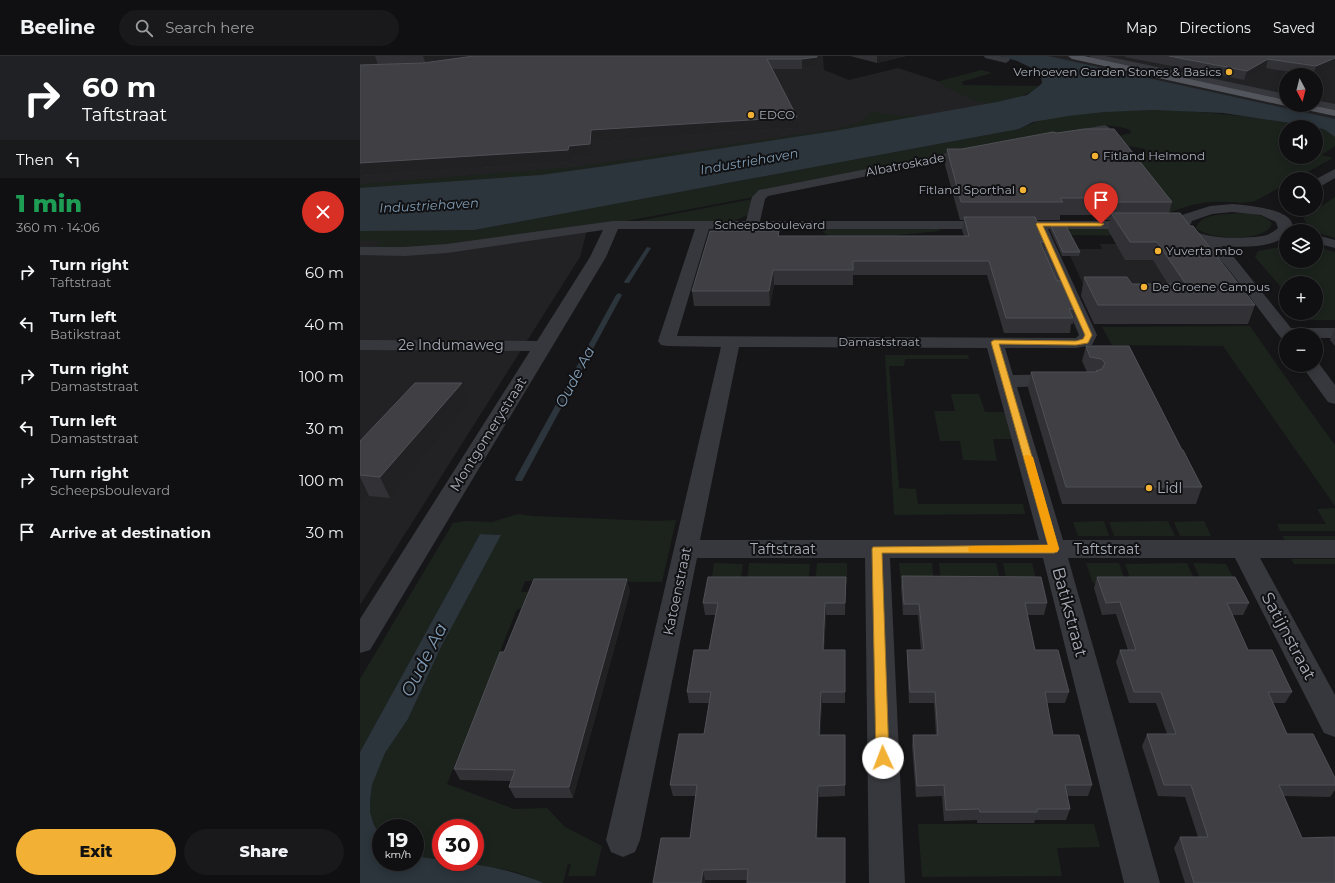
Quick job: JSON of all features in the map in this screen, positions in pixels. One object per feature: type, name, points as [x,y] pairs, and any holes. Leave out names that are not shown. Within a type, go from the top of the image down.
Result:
[{"type":"main road","points":[[1072,56],[1137,71],[1177,77],[1279,99]]},
{"type":"main road","points":[[1323,109],[1335,112]]},
{"type":"main road","points":[[1323,110],[1335,112]]},
{"type":"street","points":[[988,56],[1006,60]]},
{"type":"street","points":[[1093,56],[1279,96]]},
{"type":"street","points":[[1323,104],[1335,107]]},
{"type":"street","points":[[1059,136],[1105,128]]},
{"type":"street","name":"Albatroskade","points":[[752,225],[759,197],[764,193],[989,150]]},
{"type":"street","points":[[1323,181],[1335,173]]},
{"type":"street","points":[[1232,208],[1257,211],[1284,218],[1279,235],[1270,239],[1254,242],[1233,243],[1207,239],[1189,233],[1177,225],[1186,218],[1210,210],[1232,208]]},
{"type":"street","name":"Damaststraat","points":[[703,226],[667,341],[1076,343],[1086,341],[1088,335],[1039,224]]},
{"type":"street","name":"Scheepsboulevard","points":[[360,252],[422,251],[451,248],[573,229],[613,225],[1156,225]]},
{"type":"street","name":"Montgomerystraat","points":[[360,642],[598,257],[613,225]]},
{"type":"street","points":[[1207,239],[1211,245],[1228,259],[1282,328]]},
{"type":"street","points":[[1323,240],[1335,244]]},
{"type":"street","points":[[1228,259],[1233,243]]},
{"type":"street","points":[[1323,334],[1335,334]]},
{"type":"street","name":"Katoenstraat","points":[[623,840],[731,342]]},
{"type":"street","name":"Batikstraat","points":[[994,342],[1054,549],[1142,883]]},
{"type":"street","name":"2e Indumaweg","points":[[360,345],[543,346]]},
{"type":"street","points":[[1315,372],[1335,398]]},
{"type":"street","points":[[1006,381],[1074,380]]},
{"type":"street","points":[[877,549],[887,883]]},
{"type":"street","name":"Satijnstraat","points":[[1243,549],[1335,724]]},
{"type":"street","name":"Taftstraat","points":[[687,550],[1335,549]]},
{"type":"shaded area","points":[[360,56],[823,56],[824,70],[849,80],[898,68],[1013,106],[590,219],[580,257],[360,605]]},
{"type":"shaded area","points":[[1017,56],[1335,56],[1335,122],[1287,112],[1323,112],[1323,68],[1279,68],[1279,110]]},
{"type":"shaded area","points":[[981,70],[992,73],[964,81],[962,82],[963,85],[1039,86],[1029,93],[1015,99],[1000,103],[987,104],[963,95],[939,83],[940,81]]},
{"type":"shaded area","points":[[1153,110],[1193,112],[1232,115],[1279,121],[1279,164],[1322,164],[1308,172],[1279,172],[1279,188],[1255,201],[1243,203],[1202,203],[1187,206],[1166,214],[1132,156],[1146,149],[1121,145],[1119,136],[1131,133],[1130,130],[1105,125],[773,188],[754,197],[621,222],[572,226],[480,242],[452,245],[373,248],[380,241],[360,241],[360,231],[474,230],[1019,129],[1050,118],[1102,111]]},
{"type":"shaded area","points":[[872,112],[903,116],[912,115],[917,117],[541,175],[360,188],[360,184],[574,167],[837,129],[860,122]]},
{"type":"shaded area","points":[[1323,130],[1335,137],[1335,146],[1323,154]]},
{"type":"shaded area","points":[[1323,155],[1333,158],[1323,164]]},
{"type":"shaded area","points":[[1335,197],[1335,238],[1323,234],[1323,224],[1307,224],[1303,218],[1306,216],[1323,216],[1323,205]]},
{"type":"shaded area","points":[[753,199],[748,215],[734,221],[638,221]]},
{"type":"shaded area","points":[[1245,213],[1263,216],[1272,223],[1268,229],[1260,234],[1237,238],[1212,235],[1196,228],[1201,220],[1209,216]]},
{"type":"shaded area","points":[[817,228],[939,228],[940,231],[836,241]]},
{"type":"shaded area","points":[[1056,228],[1154,228],[1159,236],[1060,235]]},
{"type":"shaded area","name":"De Groene Campus","points":[[1100,244],[1174,244],[1231,324],[1101,324],[1067,249],[1102,249]]},
{"type":"shaded area","points":[[1279,247],[1279,268],[1323,268],[1323,248],[1335,252],[1335,320],[1323,320],[1323,276],[1279,276],[1279,285],[1255,257],[1258,251]]},
{"type":"shaded area","points":[[1250,326],[1279,368],[1279,372],[1282,372],[1335,445],[1335,506],[1223,346],[1112,345],[1102,327]]},
{"type":"shaded area","points":[[885,355],[968,355],[969,359],[905,359],[904,366],[889,366],[899,488],[916,489],[918,504],[1023,504],[1025,514],[894,515]]},
{"type":"shaded area","points":[[951,394],[979,394],[985,412],[1015,412],[1023,439],[993,439],[997,461],[963,460],[960,441],[940,441],[934,411],[955,411]]},
{"type":"shaded area","points":[[1335,508],[1335,531],[1280,531],[1277,524],[1326,524],[1317,509]]},
{"type":"shaded area","points":[[518,514],[533,516],[656,521],[676,520],[662,582],[525,581],[521,592],[535,592],[529,608],[517,609],[447,784],[514,809],[547,808],[565,827],[602,846],[595,876],[568,876],[571,864],[568,864],[563,883],[544,883],[516,872],[484,866],[484,819],[432,819],[432,859],[424,857],[424,819],[372,819],[370,812],[372,785],[385,753],[408,719],[441,647],[500,535],[480,534],[360,752],[360,679],[453,523],[467,521],[492,522]]},
{"type":"shaded area","points":[[1104,521],[1109,536],[1078,536],[1073,522]]},
{"type":"shaded area","points":[[1168,521],[1175,536],[1114,536],[1109,522]]},
{"type":"shaded area","points":[[1204,521],[1211,536],[1180,536],[1174,522]]},
{"type":"shaded area","points":[[1282,536],[1335,536],[1335,543],[1286,543]]},
{"type":"shaded area","points":[[1291,559],[1335,559],[1335,564],[1294,564]]},
{"type":"shaded area","points":[[714,563],[743,564],[740,583],[711,583]]},
{"type":"shaded area","points":[[749,563],[810,564],[808,583],[747,583]]},
{"type":"shaded area","points":[[817,563],[847,563],[847,583],[815,583]]},
{"type":"shaded area","points":[[899,563],[932,563],[934,583],[901,583]]},
{"type":"shaded area","points":[[939,563],[996,563],[1001,583],[941,583]]},
{"type":"shaded area","points":[[1003,563],[1032,563],[1037,583],[1007,583]]},
{"type":"shaded area","points":[[1086,563],[1119,563],[1126,583],[1093,583]]},
{"type":"shaded area","points":[[1187,563],[1196,583],[1132,583],[1125,564]]},
{"type":"shaded area","points":[[1193,563],[1226,564],[1236,583],[1202,583]]},
{"type":"shaded area","points":[[918,824],[1094,824],[1100,847],[1057,848],[1062,876],[922,877]]},
{"type":"water","name":"Industriehaven","points":[[1000,56],[1048,56],[1279,107],[1279,112],[1303,112],[1335,119],[1335,137],[1323,129],[1323,120],[1279,120],[1279,121],[1223,113],[1153,110],[1104,112],[1033,122],[1019,129],[474,230],[360,231],[360,188],[541,175],[834,131],[997,102],[1027,95],[1042,83],[1041,75],[1036,70],[1017,61]]},
{"type":"water","points":[[480,534],[501,535],[441,647],[408,719],[385,753],[372,785],[370,812],[372,819],[372,871],[424,871],[424,857],[432,859],[432,871],[484,871],[484,866],[519,874],[544,883],[360,883],[360,752]]},
{"type":"building","points":[[474,56],[817,57],[802,59],[767,59],[797,117],[591,130],[590,144],[569,146],[568,150],[360,163],[360,65],[423,63]]},
{"type":"building","points":[[1169,56],[1335,56],[1335,58],[1316,66],[1268,59],[1247,71]]},
{"type":"building","points":[[1084,129],[1114,129],[1172,202],[1105,202],[1102,198],[1060,198],[1063,202],[961,202],[947,149],[962,149],[1053,132],[1057,133]]},
{"type":"building","points":[[1111,213],[1180,213],[1190,226],[1193,226],[1255,305],[1098,305],[1084,277],[1127,277],[1132,284],[1186,284],[1157,242],[1130,242]]},
{"type":"building","points":[[964,217],[1035,217],[1046,242],[1040,242],[1057,281],[1064,281],[1076,309],[1069,309],[1073,318],[1006,318],[989,261],[853,261],[853,270],[773,270],[769,291],[692,291],[710,231],[779,231],[778,236],[969,236]]},
{"type":"building","points":[[1051,226],[1066,226],[1080,252],[1063,252]]},
{"type":"building","points":[[1086,346],[1129,346],[1202,487],[1066,487],[1031,372],[1097,372],[1096,371],[1102,369],[1105,363],[1101,359],[1090,357]]},
{"type":"building","points":[[415,383],[462,383],[380,477],[360,475],[360,441]]},
{"type":"building","points":[[902,576],[1041,577],[1047,603],[1025,603],[1035,650],[1058,650],[1069,692],[1045,692],[1053,735],[1079,735],[1092,785],[1065,785],[1070,809],[1037,809],[1037,812],[980,812],[979,809],[946,810],[944,785],[917,786],[913,735],[938,735],[935,692],[910,692],[907,650],[924,650],[919,604],[904,604]]},
{"type":"building","points":[[708,577],[846,577],[845,603],[825,603],[823,650],[845,650],[845,692],[821,692],[819,735],[845,735],[845,785],[818,786],[816,838],[845,838],[845,883],[747,883],[748,869],[703,870],[701,883],[653,883],[661,838],[690,838],[697,785],[670,785],[679,734],[704,734],[711,692],[687,692],[694,650],[709,650],[718,603],[703,603]]},
{"type":"building","points":[[1097,577],[1235,577],[1249,603],[1227,603],[1248,650],[1272,650],[1292,692],[1268,692],[1287,734],[1313,734],[1335,778],[1335,785],[1279,785],[1302,838],[1335,837],[1335,883],[1194,883],[1180,837],[1208,837],[1191,785],[1164,785],[1147,734],[1176,734],[1161,692],[1134,692],[1120,650],[1136,650],[1120,602],[1106,603]]},
{"type":"building","points":[[534,579],[627,579],[569,787],[509,787],[515,770],[454,769],[500,652],[504,652]]},
{"type":"waterway","name":"Oude Aa","points":[[627,282],[649,248]]},
{"type":"waterway","name":"Oude Aa","points":[[519,479],[619,295]]},
{"type":"slow traffic","points":[[973,549],[1054,549],[1028,457]]},
{"type":"place","name":"Verhoeven Garden Stones & Basics","points":[[1229,72]]},
{"type":"place","name":"EDCO","points":[[751,115]]},
{"type":"place","name":"Fitland Helmond","points":[[1095,156]]},
{"type":"place","name":"Fitland Sporthal","points":[[1023,190]]},
{"type":"place","name":"Yuverta mbo","points":[[1158,251]]},
{"type":"place","name":"De Groene Campus","points":[[1144,287]]},
{"type":"place","name":"Lidl","points":[[1149,488]]},
{"type":"route","points":[[883,758],[877,549],[1054,549],[994,342],[1076,343],[1086,341],[1088,335],[1039,224],[1101,224]]}]
